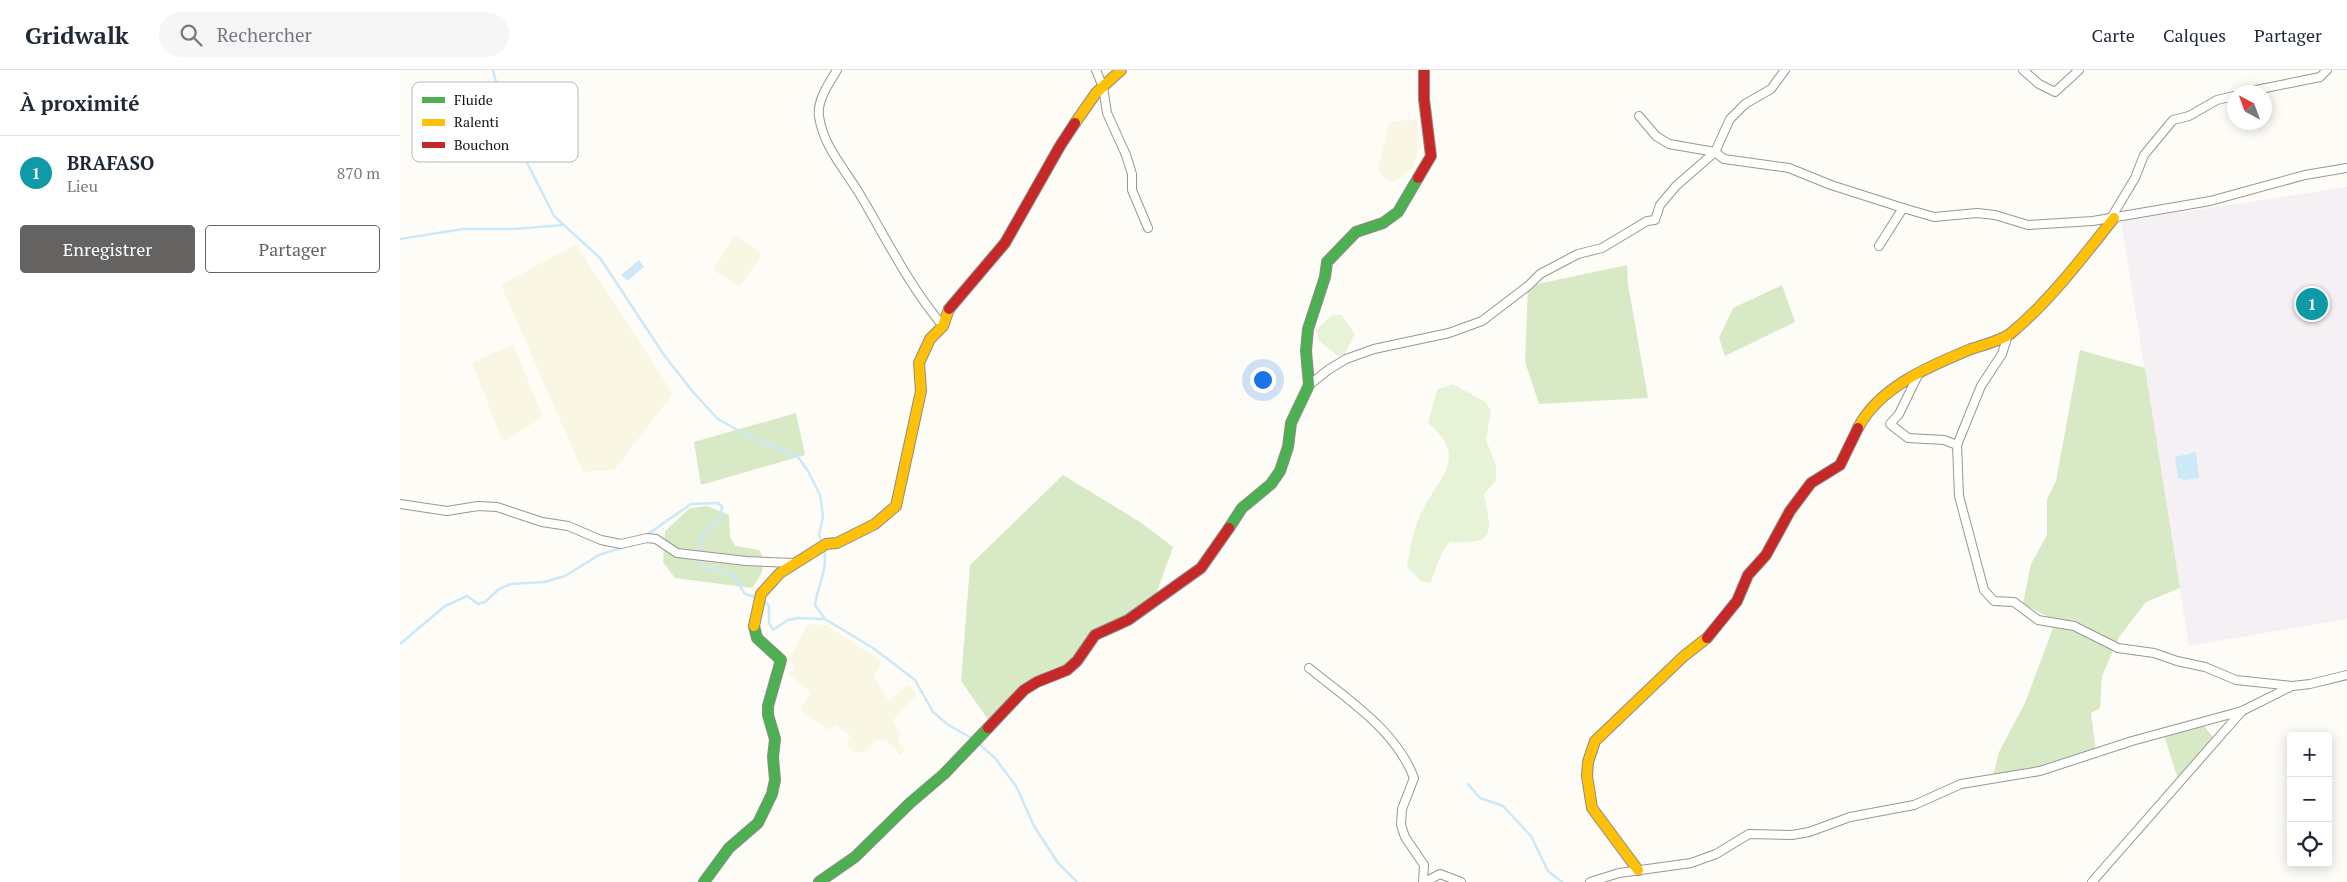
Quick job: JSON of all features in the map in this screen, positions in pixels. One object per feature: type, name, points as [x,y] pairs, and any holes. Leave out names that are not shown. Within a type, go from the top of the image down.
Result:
[{"type":"street","points":[[837,70],[818,108],[827,144],[859,193],[890,248],[932,313],[943,326]]},
{"type":"street","points":[[1096,70],[1103,87],[1107,113],[1126,155],[1132,174],[1132,190],[1148,228]]},
{"type":"street","points":[[704,882],[729,848],[758,823],[772,794],[775,780],[773,757],[775,739],[768,715],[768,706],[782,660],[757,638],[754,626],[761,594],[780,573],[794,563],[826,544],[837,543],[875,524],[896,506],[921,391],[919,363],[930,339],[943,326],[950,306],[1005,243],[1060,146],[1096,94],[1121,70]]},
{"type":"street","points":[[1309,385],[1306,351],[1308,329],[1328,262],[1356,232],[1383,223],[1398,212],[1431,156],[1424,98],[1424,70]]},
{"type":"street","points":[[819,882],[855,858],[910,803],[944,774],[1024,690],[1037,682],[1067,670],[1095,635],[1104,629],[1128,620],[1208,560],[1242,508],[1271,484],[1280,471],[1288,447],[1290,423],[1309,385],[1346,359],[1374,349],[1449,334],[1482,321],[1528,286],[1540,274],[1566,259],[1602,248],[1647,221],[1655,220],[1660,205],[1676,186],[1715,152],[1730,119],[1745,104],[1771,89],[1785,70]]},
{"type":"street","points":[[2023,70],[2039,84],[2055,92],[2079,70]]},
{"type":"street","points":[[2272,87],[2320,77],[2327,70]]},
{"type":"street","points":[[1638,870],[1592,808],[1587,776],[1588,762],[1595,741],[1668,671],[1702,643],[1720,624],[1736,601],[1748,575],[1766,555],[1790,511],[1811,483],[1840,464],[1864,417],[1878,401],[1896,387],[1939,362],[2008,335],[2065,279],[2112,218],[2135,178],[2144,155],[2173,120],[2189,116],[2217,100],[2227,98]]},
{"type":"street","points":[[1639,116],[1656,136],[1669,144],[1715,152],[1724,159],[1789,168],[1831,185],[1934,217],[1977,214],[1995,215],[2028,225],[2093,221],[2210,201],[2305,175],[2347,168]]},
{"type":"street","points":[[1879,246],[1903,208]]},
{"type":"street","points":[[2008,335],[2002,354],[1981,386],[1956,445],[1959,496],[1984,590],[1988,596],[1994,601],[2019,604],[2032,616],[2046,622],[2074,626],[2118,648],[2143,650],[2177,661],[2205,667],[2236,680],[2292,686],[2310,684],[2347,674]]},
{"type":"street","points":[[1918,375],[1899,414],[1890,424],[1908,438],[1944,440],[1956,445]]},
{"type":"street","points":[[400,504],[447,511],[478,506],[497,506],[542,522],[568,526],[601,540],[621,544],[647,538],[656,539],[677,553],[746,561],[794,563]]},
{"type":"street","points":[[1309,668],[1365,714],[1390,739],[1410,765],[1414,778],[1402,809],[1401,825],[1405,836],[1424,865],[1424,882],[1440,874],[1461,882]]},
{"type":"street","points":[[1590,882],[1606,875],[1690,863],[1716,854],[1749,834],[1792,835],[1809,832],[1850,817],[1914,805],[1961,784],[2040,771],[2132,741],[2242,711],[2292,686]]},
{"type":"street","points":[[2092,882],[2242,711]]},
{"type":"shaded area","points":[[1417,119],[1420,146],[1412,169],[1392,183],[1377,171],[1389,122]]},
{"type":"shaded area","points":[[2347,187],[2347,619],[2189,646],[2121,221]]},
{"type":"shaded area","points":[[735,235],[762,254],[740,287],[713,270]]},
{"type":"shaded area","points":[[576,244],[673,394],[614,470],[583,472],[501,285]]},
{"type":"shaded area","points":[[513,344],[543,417],[503,442],[472,363]]},
{"type":"shaded area","points":[[808,624],[826,625],[881,661],[874,678],[889,702],[907,684],[917,694],[892,721],[901,734],[897,740],[906,750],[900,755],[885,739],[875,741],[867,751],[856,753],[846,743],[851,736],[835,725],[830,730],[800,710],[811,693],[789,674],[795,667],[789,659]]},
{"type":"green space","points":[[1627,265],[1628,284],[1648,398],[1539,404],[1525,362],[1528,286]]},
{"type":"green space","points":[[1782,285],[1795,322],[1725,356],[1719,338],[1733,308]]},
{"type":"green space","points":[[1332,315],[1341,315],[1355,334],[1345,354],[1338,356],[1319,341],[1316,330]]},
{"type":"green space","points":[[2080,350],[2145,368],[2180,588],[2146,602],[2119,637],[2102,676],[2100,708],[2091,713],[2096,752],[1992,780],[1999,752],[2025,703],[2053,628],[2053,619],[2023,604],[2031,564],[2047,535],[2047,499],[2056,481]]},
{"type":"green space","points":[[1453,384],[1485,402],[1491,410],[1486,440],[1496,465],[1496,480],[1484,494],[1489,518],[1487,534],[1476,541],[1450,542],[1441,556],[1430,583],[1421,581],[1407,567],[1420,515],[1441,479],[1449,458],[1447,447],[1441,436],[1428,423],[1437,390]]},
{"type":"green space","points":[[796,413],[805,455],[701,485],[694,442]]},
{"type":"green space","points":[[1063,475],[1140,522],[1173,547],[1154,600],[1099,631],[1071,666],[1036,680],[992,725],[961,681],[970,565]]},
{"type":"green space","points":[[707,506],[729,515],[730,537],[735,546],[759,550],[762,555],[763,569],[759,579],[752,588],[675,578],[663,562],[665,531],[690,508]]},
{"type":"green space","points":[[2201,722],[2216,741],[2179,782],[2163,733]]},
{"type":"water","points":[[639,260],[644,267],[627,281],[621,275]]},
{"type":"water","points":[[2196,452],[2199,478],[2185,480],[2178,478],[2175,457]]},
{"type":"waterway","points":[[493,70],[496,82]]},
{"type":"waterway","points":[[527,162],[554,216],[600,258],[664,355],[693,392],[718,419],[746,435],[798,457],[808,471],[820,495],[823,517],[819,535],[822,543]]},
{"type":"waterway","points":[[400,239],[463,229],[514,229],[562,225]]},
{"type":"waterway","points":[[645,536],[691,504],[718,503],[722,507],[720,519],[701,536],[698,560],[703,566],[732,574],[745,594],[758,598]]},
{"type":"waterway","points":[[400,644],[445,606],[467,596],[478,604],[485,602],[499,589],[511,584],[544,582],[565,576],[599,555],[627,546]]},
{"type":"waterway","points":[[824,549],[824,570],[815,605],[825,619],[873,648],[915,680],[933,712],[947,724],[973,739]]},
{"type":"waterway","points":[[763,599],[769,606],[769,623],[773,630],[788,620],[798,618],[825,619]]},
{"type":"waterway","points":[[977,742],[995,758],[1016,786],[1034,826],[1058,863],[1077,882]]},
{"type":"waterway","points":[[1468,784],[1480,798],[1503,806],[1531,836],[1548,871],[1562,882]]},
{"type":"traffic: fast","points":[[1229,528],[1242,508],[1271,484],[1280,471],[1288,447],[1291,423],[1309,385],[1306,351],[1308,329],[1325,277],[1327,262],[1356,232],[1383,223],[1398,212],[1418,178]]},
{"type":"traffic: fast","points":[[704,882],[729,848],[758,823],[772,794],[775,780],[773,757],[775,739],[768,715],[768,706],[781,660],[757,638],[754,626]]},
{"type":"traffic: fast","points":[[819,882],[855,857],[910,803],[944,774],[988,728]]},
{"type":"traffic: slow","points":[[1075,123],[1096,93],[1121,70]]},
{"type":"traffic: slow","points":[[1858,428],[1867,414],[1892,389],[1939,363],[2010,334],[2039,308],[2078,264],[2114,218]]},
{"type":"traffic: slow","points":[[754,626],[761,594],[780,573],[826,544],[837,543],[875,524],[896,506],[921,391],[919,363],[930,339],[943,326],[949,309]]},
{"type":"traffic: slow","points":[[1638,870],[1592,808],[1587,776],[1588,762],[1595,741],[1684,656],[1707,638]]},
{"type":"traffic: jam","points":[[1418,178],[1431,156],[1424,99],[1424,70]]},
{"type":"traffic: jam","points":[[949,309],[1005,243],[1075,123]]},
{"type":"traffic: jam","points":[[1707,638],[1737,601],[1748,575],[1766,555],[1790,511],[1811,483],[1840,465],[1858,428]]},
{"type":"traffic: jam","points":[[988,728],[1024,690],[1037,682],[1067,670],[1077,661],[1095,635],[1128,620],[1201,568],[1229,528]]},
{"type":"place","name":"BRAFASO","points":[[2312,304]]}]
